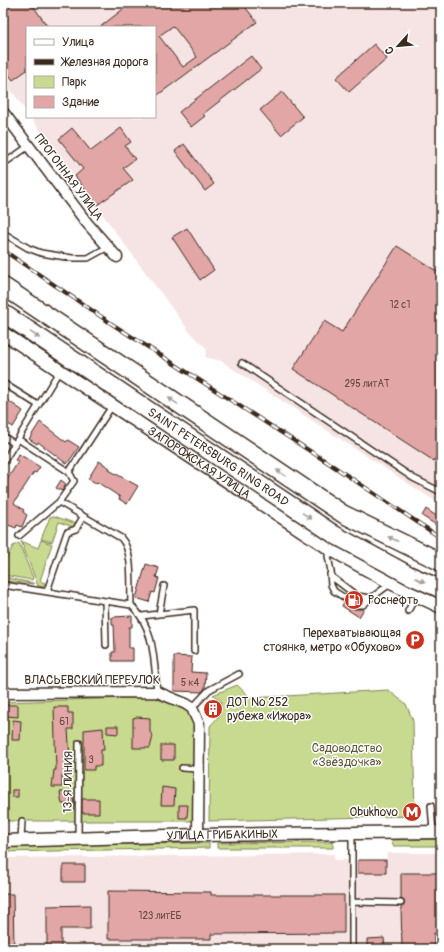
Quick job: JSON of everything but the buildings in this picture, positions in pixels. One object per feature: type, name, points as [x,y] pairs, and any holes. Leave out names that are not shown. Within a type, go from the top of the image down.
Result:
[{"type":"highway","name":"SAINT PETERSBURG RING ROAD","points":[[3,286],[343,514],[441,562]]},
{"type":"highway","name":"SAINT PETERSBURG RING ROAD","points":[[3,313],[335,535],[409,575],[437,598]]},
{"type":"street","name":"ПРОГОННАЯ УЛИЦА","points":[[3,112],[87,223],[117,257]]},
{"type":"street","name":"ЗАПОРОЖСКАЯ УЛИЦА","points":[[3,333],[330,549],[416,596],[437,598]]},
{"type":"street","name":"ВЛАСЬЕВСКИЙ ПЕРЕУЛОК","points":[[3,693],[157,692],[172,697],[192,708]]},
{"type":"street","points":[[192,708],[199,724],[198,835]]},
{"type":"street","name":"УЛИЦА ГРИБАКИНЫХ","points":[[3,841],[78,840],[198,835],[437,832]]},
{"type":"lane","points":[[3,164],[29,146]]},
{"type":"lane","points":[[3,234],[28,248],[41,253],[72,258],[88,258],[108,247]]},
{"type":"lane","points":[[242,363],[413,478],[441,492]]},
{"type":"lane","points":[[3,463],[60,370]]},
{"type":"lane","points":[[3,383],[38,405]]},
{"type":"lane","points":[[69,472],[113,405]]},
{"type":"lane","points":[[3,436],[16,441],[69,472],[74,481],[59,502],[19,536]]},
{"type":"lane","points":[[59,502],[121,538],[128,546],[131,605]]},
{"type":"lane","points":[[47,591],[67,532],[76,529],[83,517]]},
{"type":"lane","points":[[330,549],[328,556],[331,585],[334,591],[356,605],[363,605],[390,583]]},
{"type":"lane","points":[[329,568],[332,576],[357,596],[371,598]]},
{"type":"lane","points":[[3,585],[131,605],[142,616],[154,652],[157,692]]},
{"type":"lane","points":[[159,614],[164,586]]},
{"type":"lane","points":[[437,598],[441,586]]},
{"type":"lane","points":[[408,611],[416,596]]},
{"type":"lane","points":[[105,601],[106,645]]},
{"type":"lane","points":[[142,616],[194,610],[194,651]]},
{"type":"lane","points":[[192,708],[209,690],[239,674]]},
{"type":"lane","name":"13-Я ЛИНИЯ","points":[[78,840],[79,743]]},
{"type":"lane","points":[[182,768],[199,769]]},
{"type":"lane","points":[[432,806],[437,832]]},
{"type":"lane","points":[[21,841],[22,821]]},
{"type":"lane","points":[[352,833],[352,949]]},
{"type":"lane","points":[[352,902],[401,903]]},
{"type":"shaded area","points":[[3,3],[441,3],[441,505],[221,361],[205,357],[207,349],[189,331],[31,118],[156,118],[156,26],[26,26],[26,111],[3,80]]},
{"type":"shaded area","points":[[387,853],[441,853],[441,949],[3,949],[3,858],[334,854],[335,860],[386,860]]},
{"type":"green space","points":[[54,516],[74,523],[78,520],[73,527],[59,522],[52,542],[41,539],[50,517]]},
{"type":"green space","points":[[41,540],[52,544],[40,581],[45,583],[43,587],[38,586],[21,541],[38,548]]},
{"type":"green space","points":[[19,543],[33,578],[32,580],[3,575],[3,565],[13,546]]},
{"type":"green space","points":[[3,577],[33,583],[34,584],[3,581]]},
{"type":"green space","name":"Садоводство «Звёздочка»","points":[[237,685],[251,698],[388,690],[406,704],[413,721],[415,816],[209,821],[210,726],[219,716],[221,701],[213,695]]},
{"type":"green space","points":[[161,697],[186,711],[194,727],[193,821],[3,821],[3,702]]},
{"type":"green space","points":[[441,839],[441,846],[393,846],[392,840]]},
{"type":"green space","points":[[209,843],[209,848],[3,852],[3,846]]},
{"type":"green space","points":[[217,843],[333,843],[333,848],[217,848]]},
{"type":"railway","points":[[3,250],[112,324],[327,462],[441,538]]},
{"type":"place","name":"Роснефть","points":[[354,600]]},
{"type":"place","name":"Перехватывающая стоянка, метро «Обухово»","points":[[415,640]]},
{"type":"place","name":"ДОТ № 252 рубежа «Ижора»","points":[[213,709]]},
{"type":"place","name":"Obukhovo","points":[[412,812]]}]
